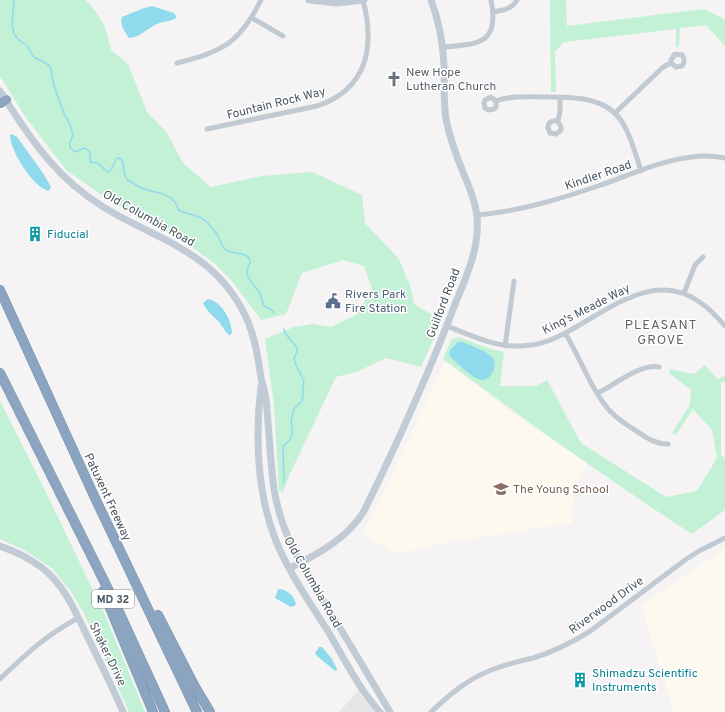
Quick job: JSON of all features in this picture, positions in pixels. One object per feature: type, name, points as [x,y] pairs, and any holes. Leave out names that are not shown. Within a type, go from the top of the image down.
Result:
[{"type":"highway","name":"Patuxent Freeway","points":[[0,290],[95,498],[198,712]]},
{"type":"highway","name":"MD 32","points":[[0,373],[115,603],[165,712]]},
{"type":"highway","points":[[58,488],[126,644],[153,712]]},
{"type":"highway","points":[[95,498],[194,685],[210,712]]},
{"type":"street","points":[[177,63],[212,53],[222,48],[238,36],[252,18],[261,0]]},
{"type":"street","points":[[309,0],[337,3],[363,0]]},
{"type":"street","name":"Fountain Rock Way","points":[[207,129],[317,106],[331,100],[347,89],[355,80],[364,64],[368,47],[368,27],[363,0]]},
{"type":"street","name":"Guilford Road","points":[[290,568],[301,563],[345,535],[358,520],[370,500],[415,404],[473,257],[478,229],[477,215],[474,202],[448,128],[445,103],[443,47],[431,0]]},
{"type":"street","points":[[443,47],[474,44],[487,37],[492,28],[493,12],[491,0]]},
{"type":"street","points":[[493,12],[508,9],[516,0]]},
{"type":"street","points":[[252,18],[283,36]]},
{"type":"street","points":[[614,113],[662,68],[671,63]]},
{"type":"street","name":"Old Columbia Road","points":[[0,91],[3,102],[47,159],[72,185],[92,200],[177,245],[199,259],[219,278],[238,302],[246,317],[256,346],[265,397],[272,473],[277,504],[287,536],[301,563],[390,712]]},
{"type":"street","points":[[558,122],[560,97]]},
{"type":"street","points":[[496,101],[508,98],[560,97],[576,97],[593,100],[614,113],[626,129],[641,171]]},
{"type":"street","name":"Kindler Road","points":[[477,215],[512,210],[544,203],[641,171],[691,157],[702,156],[725,158]]},
{"type":"street","points":[[684,293],[695,265],[703,257]]},
{"type":"street","points":[[505,346],[514,281]]},
{"type":"street","name":"King's Meade Way","points":[[447,326],[487,342],[505,346],[530,346],[550,340],[565,333],[643,292],[663,290],[673,290],[684,293],[702,303],[725,326]]},
{"type":"street","points":[[565,333],[598,393],[610,411],[624,424],[655,443],[668,444]]},
{"type":"street","points":[[598,393],[642,369],[654,366],[659,367]]},
{"type":"street","name":"Old Columbia Road","points":[[262,378],[260,397],[259,458],[262,492],[276,541],[290,568],[359,684],[380,712]]},
{"type":"street","name":"Riverwood Drive","points":[[431,712],[446,697],[458,688],[485,672],[549,652],[578,640],[685,560],[725,538]]},
{"type":"street","name":"Shaker Drive","points":[[0,546],[28,558],[49,574],[60,585],[68,597],[123,712]]},
{"type":"street","points":[[0,679],[25,654],[46,637],[78,618]]},
{"type":"shaded area","points":[[445,362],[528,425],[588,462],[574,490],[572,523],[455,541],[396,554],[362,534],[378,504]]},
{"type":"shaded area","points":[[725,548],[725,712],[674,712],[641,606]]},
{"type":"shaded area","points":[[358,691],[374,712],[339,712]]},
{"type":"green space","points":[[0,0],[86,0],[96,12],[105,27],[111,50],[128,64],[147,112],[167,133],[183,163],[211,187],[262,176],[312,172],[362,195],[365,223],[399,259],[411,288],[414,304],[442,321],[421,367],[386,358],[356,372],[336,377],[289,476],[283,492],[279,491],[274,404],[265,339],[294,327],[313,324],[331,327],[356,315],[372,289],[364,266],[343,260],[302,273],[286,314],[261,320],[232,281],[215,264],[184,241],[113,203],[66,170],[27,119],[0,76]]},
{"type":"green space","points":[[550,0],[566,0],[567,26],[704,9],[725,19],[725,46],[706,25],[680,28],[679,45],[676,48],[676,29],[564,42],[555,52],[556,92],[551,92]]},
{"type":"green space","points":[[458,337],[504,352],[500,386],[536,386],[547,380],[581,443],[666,497],[697,491],[717,458],[712,430],[693,409],[676,435],[672,433],[690,405],[691,390],[669,373],[670,369],[694,374],[705,365],[717,379],[725,376],[725,381],[721,383],[721,455],[725,458],[725,510],[692,534],[566,449],[443,359],[451,340]]},
{"type":"green space","points":[[0,401],[106,617],[145,712],[129,712],[84,613],[70,590],[52,568],[26,551],[0,539]]},
{"type":"water","points":[[152,6],[174,13],[176,18],[158,24],[139,35],[129,38],[122,25],[122,17]]},
{"type":"water","points":[[12,134],[17,137],[43,173],[51,187],[49,191],[36,183],[18,159],[11,142],[10,135]]},
{"type":"water","points":[[208,299],[217,303],[225,312],[232,328],[232,333],[230,335],[204,306],[203,303]]},
{"type":"water","points":[[458,342],[463,342],[491,356],[495,362],[495,366],[490,377],[483,380],[475,377],[449,355],[450,350]]},
{"type":"water","points":[[278,589],[284,590],[290,594],[296,605],[291,607],[275,598]]},
{"type":"water","points":[[319,647],[322,647],[332,659],[337,670],[335,671],[317,656],[315,653]]},
{"type":"waterway","points":[[14,0],[12,20],[13,31],[19,40],[27,46],[34,57],[47,63],[50,67],[53,82],[73,136],[70,141],[70,148],[77,152],[83,148],[87,149],[90,153],[90,162],[100,164],[108,172],[117,158],[120,159],[123,164],[124,174],[128,180],[142,188],[168,196],[176,203],[179,210],[204,219],[228,251],[243,254],[248,257],[250,260],[247,270],[248,277],[260,294],[264,306],[271,309],[274,313]]},
{"type":"waterway","points":[[284,329],[285,333],[297,348],[294,358],[295,363],[304,381],[302,401],[294,409],[292,416],[292,435],[290,440],[283,446],[284,482]]},
{"type":"place","name":"New Hope Lutheran Church","points":[[394,79]]},
{"type":"place","name":"Fiducial","points":[[35,234]]},
{"type":"place","name":"Rivers Park Fire Station","points":[[333,301]]},
{"type":"place","name":"The Young School","points":[[501,489]]},
{"type":"place","name":"Shimadzu Scientific Instruments","points":[[580,680]]},
{"type":"district","name":"PLEASANT GROVE","points":[[661,332]]}]
